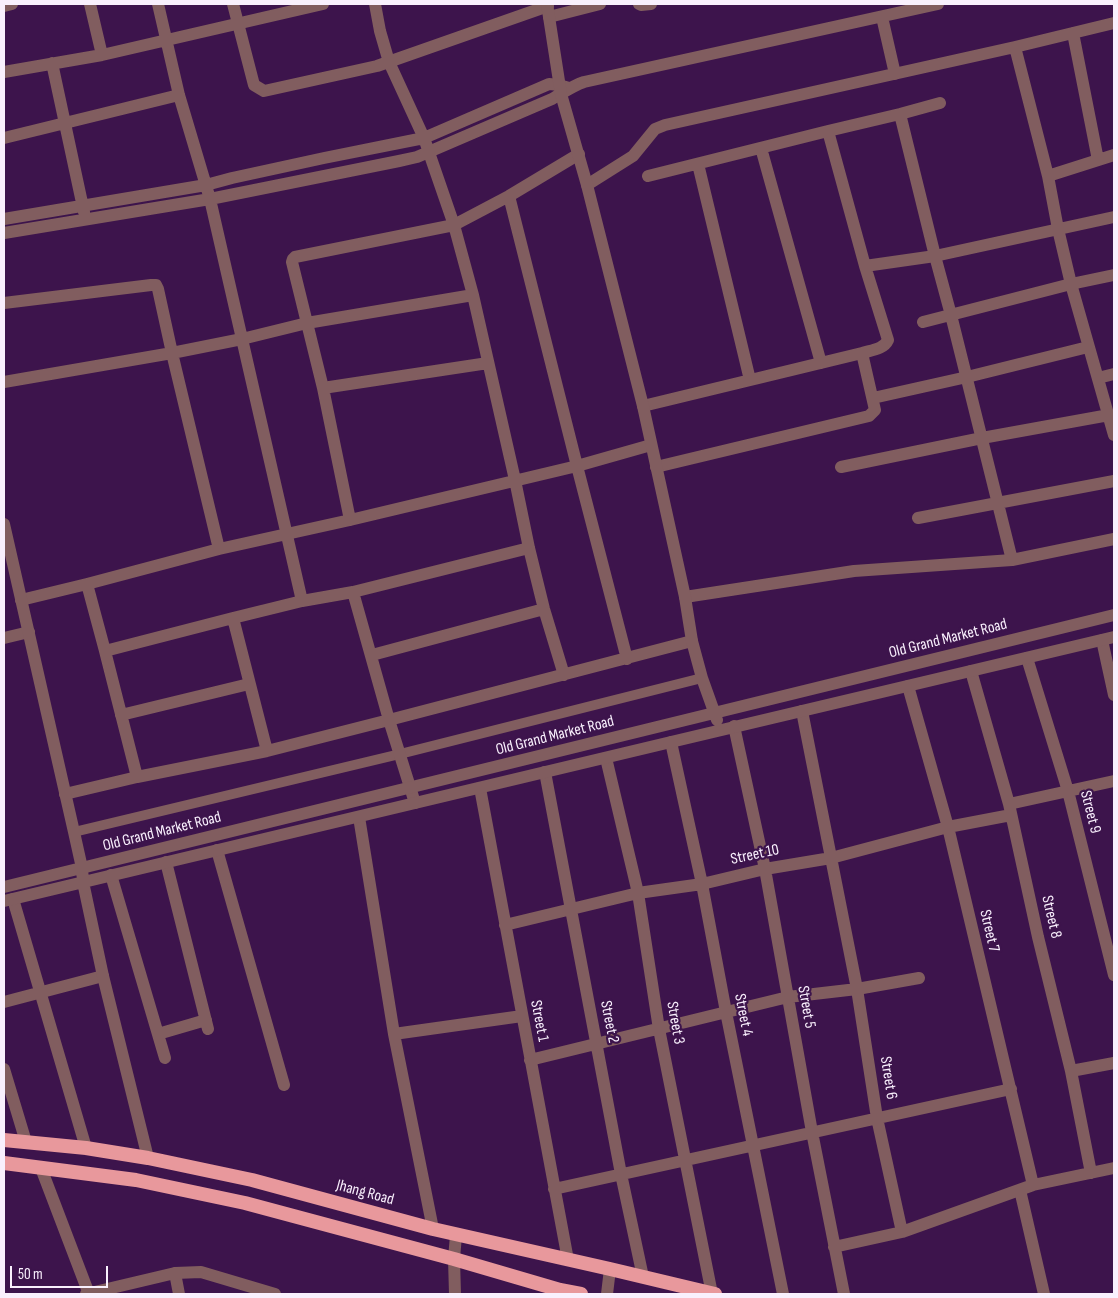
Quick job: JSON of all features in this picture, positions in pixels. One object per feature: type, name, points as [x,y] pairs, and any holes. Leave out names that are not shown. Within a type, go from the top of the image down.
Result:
[{"type":"highway","name":"Jhang Road","points":[[4,1140],[86,1148],[148,1158],[252,1180],[456,1235],[714,1294]]},
{"type":"highway","points":[[4,1163],[136,1180],[245,1203],[580,1294]]},
{"type":"street","points":[[4,6],[12,4]]},
{"type":"street","points":[[90,4],[102,55]]},
{"type":"street","points":[[158,4],[179,95],[210,199],[302,601]]},
{"type":"street","points":[[232,4],[254,85],[264,91],[377,66],[548,9],[600,4]]},
{"type":"street","points":[[4,72],[102,55],[323,4]]},
{"type":"street","points":[[375,4],[389,62],[430,152],[454,225],[488,363],[529,548],[544,609],[564,675]]},
{"type":"street","points":[[639,4],[651,4]]},
{"type":"street","points":[[4,232],[210,199],[399,162],[430,152],[563,89],[584,82],[938,4]]},
{"type":"street","points":[[548,9],[563,89],[643,406],[685,597],[692,641],[719,730]]},
{"type":"street","points":[[882,17],[895,74]]},
{"type":"street","points":[[587,185],[633,156],[655,129],[665,125],[1114,23]]},
{"type":"street","points":[[1073,33],[1098,160]]},
{"type":"street","points":[[1015,47],[1048,176],[1071,284],[1114,435]]},
{"type":"street","points":[[52,63],[86,219]]},
{"type":"street","points":[[4,219],[206,185],[324,158],[424,138],[549,84],[563,89]]},
{"type":"street","points":[[4,138],[179,95]]},
{"type":"street","points":[[648,176],[900,114],[940,102]]},
{"type":"street","points":[[900,114],[1012,560]]},
{"type":"street","points":[[643,406],[862,353],[886,344],[888,340],[865,266],[828,131]]},
{"type":"street","points":[[761,148],[821,363]]},
{"type":"street","points":[[350,520],[323,388],[292,262],[293,258],[295,256],[454,225],[509,196],[579,154]]},
{"type":"street","points":[[1048,176],[1114,155]]},
{"type":"street","points":[[698,164],[750,380]]},
{"type":"street","points":[[509,196],[627,658]]},
{"type":"street","points":[[865,266],[935,256],[1114,216]]},
{"type":"street","points":[[923,322],[1071,284],[1114,275]]},
{"type":"street","points":[[4,303],[156,285],[219,549]]},
{"type":"street","points":[[4,382],[172,353],[242,339],[307,323],[472,295]]},
{"type":"street","points":[[873,398],[967,378],[1088,347]]},
{"type":"street","points":[[656,467],[869,416],[875,410],[862,353]]},
{"type":"street","points":[[323,388],[488,363]]},
{"type":"street","points":[[1098,378],[1114,374]]},
{"type":"street","points":[[841,467],[982,438],[1109,415]]},
{"type":"street","points":[[21,600],[219,549],[577,466],[651,445]]},
{"type":"street","points":[[918,518],[1114,481]]},
{"type":"street","points":[[4,524],[82,868],[83,882],[103,976],[148,1158]]},
{"type":"street","points":[[685,597],[854,571],[1012,560],[1114,539]]},
{"type":"street","points":[[105,651],[302,601],[353,592],[529,548]]},
{"type":"street","points":[[88,584],[137,777]]},
{"type":"street","points":[[353,592],[415,803]]},
{"type":"street","points":[[372,655],[544,609]]},
{"type":"street","name":"Old Grand Market Road","points":[[4,887],[1114,615]]},
{"type":"street","points":[[233,618],[267,751]]},
{"type":"street","points":[[4,638],[29,632]]},
{"type":"street","points":[[1108,639],[1114,695]]},
{"type":"street","name":"Old Grand Market Road","points":[[8,900],[734,726],[1108,639]]},
{"type":"street","points":[[65,794],[137,777],[267,751],[692,641]]},
{"type":"street","name":"Street 9","points":[[1027,658],[1068,790],[1114,975]]},
{"type":"street","name":"Street 8","points":[[971,671],[1010,810],[1038,937],[1071,1071],[1091,1173]]},
{"type":"street","points":[[74,832],[400,754],[702,678]]},
{"type":"street","points":[[121,715],[249,684]]},
{"type":"street","name":"Street 7","points":[[908,686],[948,827],[1033,1185]]},
{"type":"street","name":"Street 6","points":[[802,711],[857,989],[878,1118],[902,1232]]},
{"type":"street","name":"Street 5","points":[[734,726],[765,869],[812,1132],[844,1294]]},
{"type":"street","name":"Street 4","points":[[671,742],[702,884],[783,1294]]},
{"type":"street","name":"Street 3","points":[[606,758],[638,893],[659,1029],[714,1294]]},
{"type":"street","name":"Street 2","points":[[545,772],[621,1174],[643,1278]]},
{"type":"street","name":"Street 10","points":[[505,925],[638,893],[702,884],[765,869],[831,858],[1010,810],[1068,790],[1114,781]]},
{"type":"street","name":"Street 1","points":[[480,788],[568,1260]]},
{"type":"street","points":[[359,816],[394,1034],[433,1229]]},
{"type":"street","points":[[217,850],[284,1085]]},
{"type":"street","points":[[158,1034],[207,1024],[166,862]]},
{"type":"street","points":[[111,875],[165,1058]]},
{"type":"street","points":[[8,900],[40,993],[86,1148]]},
{"type":"street","points":[[4,1002],[103,976]]},
{"type":"street","points":[[530,1060],[788,997],[857,989],[919,978]]},
{"type":"street","points":[[394,1034],[522,1016]]},
{"type":"street","points":[[1071,1071],[1114,1063]]},
{"type":"street","points":[[4,1069],[26,1142]]},
{"type":"street","points":[[554,1189],[1011,1089]]},
{"type":"street","points":[[41,1168],[88,1294],[175,1273],[201,1272],[276,1294]]},
{"type":"street","points":[[834,1247],[902,1232],[1033,1185],[1114,1168]]},
{"type":"street","points":[[1020,1190],[1044,1294]]},
{"type":"street","points":[[455,1294],[454,1259],[456,1235]]},
{"type":"street","points":[[607,1294],[610,1269]]},
{"type":"street","points":[[175,1273],[179,1294]]}]
